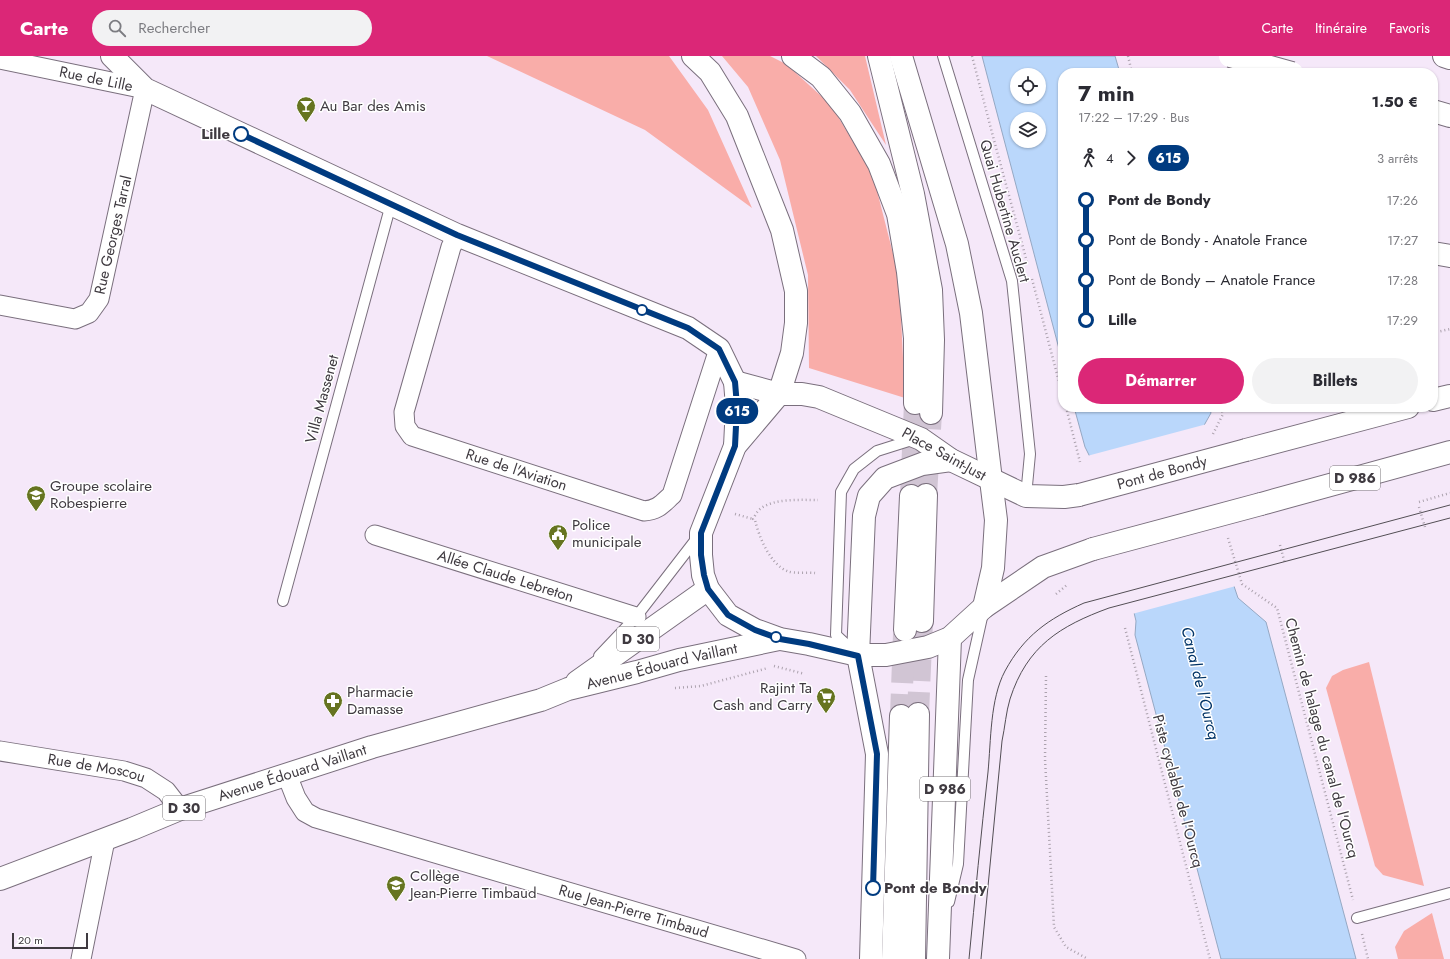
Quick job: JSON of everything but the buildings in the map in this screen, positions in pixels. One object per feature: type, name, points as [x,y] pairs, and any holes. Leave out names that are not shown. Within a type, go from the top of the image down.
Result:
[{"type":"main road","points":[[112,56],[145,89],[457,235],[688,328],[719,349],[735,382],[737,406],[735,446],[701,533],[701,555],[708,589],[728,615],[755,630],[780,639],[809,644],[858,656],[886,655],[928,647],[950,638]]},
{"type":"main road","points":[[693,56],[710,72],[737,116],[782,230],[796,291],[796,324],[792,353],[779,394],[735,446]]},
{"type":"main road","points":[[793,56],[821,77],[850,113],[879,164],[898,214],[908,272],[923,408],[933,340],[931,290],[913,194],[880,56]]},
{"type":"main road","points":[[901,56],[957,244],[971,313],[991,480],[1026,496]]},
{"type":"main road","points":[[1230,56],[1274,68]]},
{"type":"main road","points":[[1239,56],[1241,68]]},
{"type":"main road","points":[[1444,56],[1450,58]]},
{"type":"main road","points":[[1438,112],[1450,116]]},
{"type":"main road","points":[[1438,254],[1450,256]]},
{"type":"main road","name":"Place Saint-Just","points":[[735,382],[779,394],[802,394],[819,397],[918,437],[951,460],[991,480],[996,520],[993,568],[984,607]]},
{"type":"main road","points":[[1438,399],[1450,396]]},
{"type":"main road","name":"Pont de Bondy","points":[[1026,496],[1064,497],[1079,495],[1389,412]]},
{"type":"main road","name":"D 986","points":[[938,950],[950,638],[984,607],[1043,567],[1094,549],[1450,452]]},
{"type":"main road","points":[[870,959],[877,754],[858,656],[864,516],[869,496],[884,478],[922,464],[951,460]]},
{"type":"main road","points":[[913,626],[918,496]]},
{"type":"main road","name":"Avenue Édouard Vaillant","points":[[568,689],[708,589]]},
{"type":"main road","name":"Avenue Édouard Vaillant","points":[[0,880],[105,840],[180,809],[372,747],[541,700],[568,689],[678,660],[780,639]]},
{"type":"main road","points":[[893,959],[909,715],[914,959]]},
{"type":"street","name":"Rue de Lille","points":[[0,60],[145,89]]},
{"type":"street","name":"Rue Georges Tarral","points":[[0,305],[75,320],[89,313],[99,299],[145,89]]},
{"type":"street","name":"Rue de l'Aviation","points":[[457,235],[451,247],[404,412],[405,426],[412,436],[644,511],[652,511],[672,495],[719,349]]},
{"type":"street","name":"Allée Claude Lebreton","points":[[374,535],[636,616]]},
{"type":"street","name":"Rue de Moscou","points":[[0,751],[124,772],[146,778],[166,790],[180,809]]},
{"type":"street","name":"Rue Jean-Pierre Timbaud","points":[[288,775],[296,798],[305,812],[316,818],[796,959]]},
{"type":"street","points":[[81,959],[105,840]]},
{"type":"lane","name":"Quai Hubertine Auclert","points":[[943,56],[1012,280],[1030,454],[1026,496]]},
{"type":"lane","name":"Villa Massenet","points":[[283,601],[391,204]]},
{"type":"lane","points":[[858,656],[836,636],[841,492],[854,468],[877,451],[918,437]]},
{"type":"lane","points":[[568,689],[636,616],[701,533]]},
{"type":"lane","points":[[938,950],[958,864],[968,680],[984,607]]},
{"type":"lane","points":[[1357,918],[1450,893]]},
{"type":"path","points":[[972,56],[1028,267]]},
{"type":"path","points":[[1128,56],[1131,68]]},
{"type":"path","points":[[1030,274],[1058,378]]},
{"type":"path","points":[[1438,332],[1450,329]]},
{"type":"path","points":[[1067,412],[1080,462]]},
{"type":"path","points":[[1419,502],[1450,493]]},
{"type":"path","points":[[753,519],[760,509],[776,502],[790,500],[818,500]]},
{"type":"path","points":[[1418,507],[1425,527]]},
{"type":"path","points":[[735,514],[755,520],[760,539],[768,553],[788,572],[815,573]]},
{"type":"path","name":"Chemin de halage du canal de l'Ourcq","points":[[1227,531],[1242,584],[1277,608],[1368,959]]},
{"type":"path","points":[[1280,545],[1285,564]]},
{"type":"path","name":"Piste cyclable de l'Ourcq","points":[[1125,628],[1210,959]]},
{"type":"path","points":[[1046,676],[1045,759],[1054,928],[1066,947],[1088,959]]},
{"type":"shaded area","points":[[487,56],[669,56],[708,110],[752,208],[645,130]]},
{"type":"shaded area","points":[[722,56],[770,56],[786,64],[831,105],[873,175],[899,277],[905,398],[809,368],[808,275],[780,160],[748,87]]},
{"type":"shaded area","points":[[816,56],[865,56],[886,145],[850,90]]},
{"type":"shaded area","points":[[1369,662],[1424,886],[1383,875],[1375,866],[1326,688],[1332,676],[1343,670]]},
{"type":"shaded area","points":[[1432,913],[1444,959],[1398,959],[1395,947],[1404,931]]},
{"type":"water","points":[[982,56],[1115,56],[1119,68],[1058,68],[1058,345]]},
{"type":"water","name":"Canal de l'Ourcq","points":[[1075,412],[1211,412],[1189,452],[1238,598],[1266,622],[1356,959],[1221,959],[1135,635],[1136,621],[1103,483],[1085,447]]},
{"type":"pier","points":[[1207,424],[1191,453],[1236,586],[1132,614],[1101,483],[1087,456]]},
{"type":"tunnel","points":[[911,496],[915,403]]},
{"type":"tunnel","points":[[926,495],[931,413]]},
{"type":"tunnel","points":[[918,714],[922,621]]},
{"type":"tunnel","points":[[901,716],[904,634]]},
{"type":"tram line","points":[[969,959],[996,694],[1005,671],[1012,659],[1029,638],[1048,622],[1084,603],[1450,505]]},
{"type":"tram line","points":[[981,959],[1002,741],[1007,709],[1017,681],[1026,665],[1048,640],[1075,622],[1109,608],[1450,518]]},
{"type":"bus line","name":"615","points":[[241,134],[457,235],[688,328],[719,349],[735,382],[737,406],[735,446],[701,533],[701,555],[708,589],[728,615],[755,630],[780,639],[809,644],[858,656],[867,696],[877,754],[873,888]]},
{"type":"place","name":"Au Bar des Amis","points":[[306,123]]},
{"type":"place","name":"Lille","points":[[241,134]]},
{"type":"place","name":"Groupe scolaire Robespierre","points":[[36,512]]},
{"type":"place","name":"Police municipale","points":[[558,551]]},
{"type":"place","name":"Rajint Ta Cash and Carry","points":[[826,714]]},
{"type":"place","name":"Pharmacie Damasse","points":[[333,718]]},
{"type":"place","name":"Pont de Bondy","points":[[873,888]]},
{"type":"place","name":"Collège Jean-Pierre Timbaud","points":[[396,902]]}]
